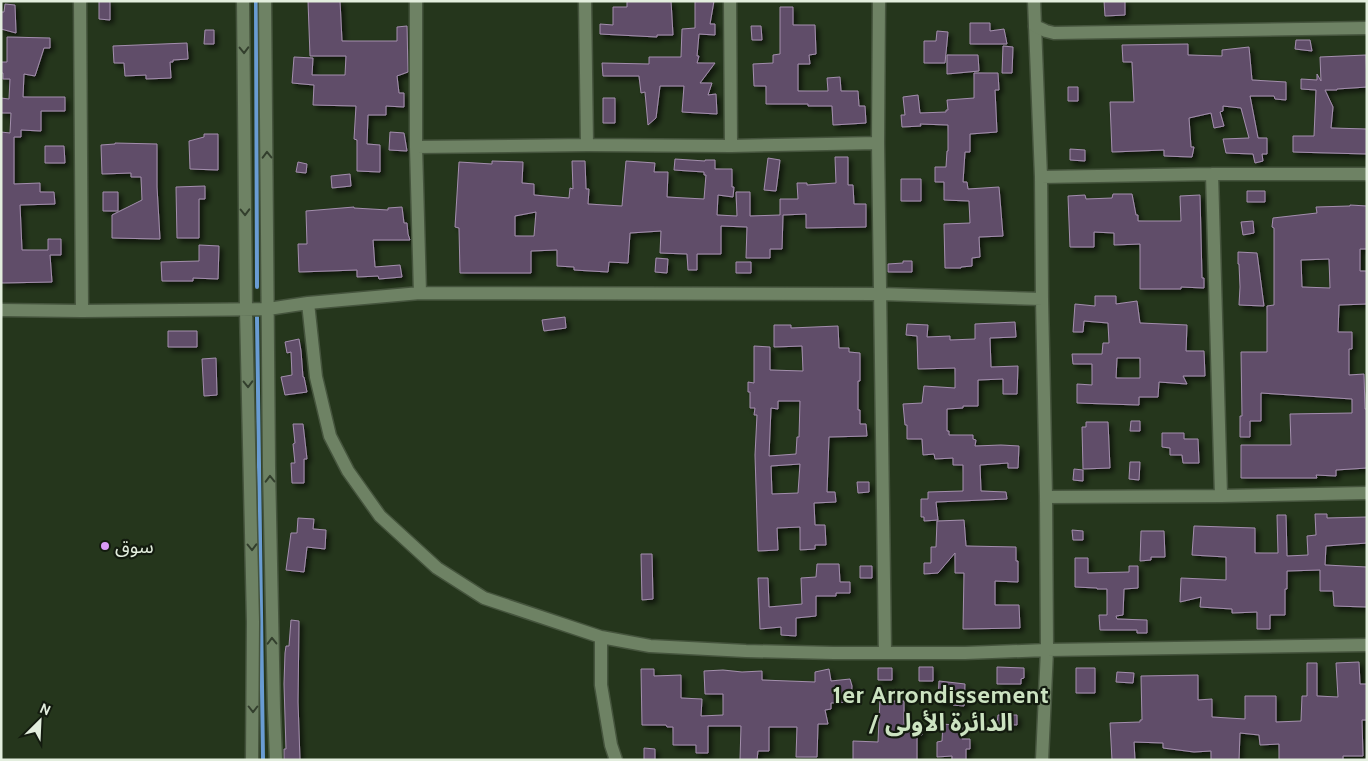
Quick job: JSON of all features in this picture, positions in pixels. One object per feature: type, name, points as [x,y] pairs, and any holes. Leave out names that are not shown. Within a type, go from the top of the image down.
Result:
[{"type":"street","points":[[80,1],[82,311]]},
{"type":"street","points":[[243,1],[246,310],[253,622],[252,760]]},
{"type":"street","points":[[265,1],[271,562],[276,760]]},
{"type":"street","points":[[416,1],[416,147],[420,293]]},
{"type":"street","points":[[585,1],[588,145]]},
{"type":"street","points":[[730,1],[732,146]]},
{"type":"street","points":[[879,1],[878,144],[885,653]]},
{"type":"street","points":[[1034,1],[1042,177],[1042,299],[1046,497],[1047,650],[1042,760]]},
{"type":"street","points":[[1035,26],[1046,31],[1062,33],[1367,28]]},
{"type":"street","points":[[416,147],[878,144]]},
{"type":"street","points":[[1212,174],[1221,496]]},
{"type":"street","points":[[1042,177],[1367,174]]},
{"type":"street","points":[[1,310],[246,310],[420,293],[881,294],[1042,299]]},
{"type":"street","points":[[308,303],[316,377],[330,436],[348,471],[380,516],[437,568],[484,598],[601,637],[650,646],[834,653],[965,653],[1367,645]]},
{"type":"street","points":[[1046,497],[1367,493]]},
{"type":"street","points":[[601,637],[601,685],[611,745],[616,760]]},
{"type":"building","points":[[99,1],[110,1],[110,20],[99,19]]},
{"type":"building","points":[[308,1],[340,1],[342,41],[397,41],[397,27],[407,26],[408,72],[397,76],[399,93],[404,93],[404,107],[386,106],[386,115],[368,115],[367,144],[380,145],[380,172],[357,171],[357,140],[354,139],[356,106],[313,105],[314,85],[292,83],[294,57],[313,58],[312,75],[345,75],[346,56],[310,56]]},
{"type":"building","points":[[627,1],[671,1],[673,35],[657,35],[657,37],[600,34],[600,24],[613,25],[613,7],[627,7]]},
{"type":"building","points":[[695,1],[714,1],[710,24],[715,24],[715,35],[699,34],[697,56],[699,56],[697,63],[715,63],[700,83],[712,83],[708,95],[716,94],[717,114],[682,112],[684,86],[660,86],[656,118],[648,125],[645,92],[641,93],[639,76],[603,76],[602,63],[649,64],[649,57],[681,57],[682,29],[695,28]]},
{"type":"building","points":[[1104,1],[1125,1],[1125,15],[1105,16]]},
{"type":"building","points":[[5,4],[15,5],[16,33],[1,29],[1,12],[4,12]]},
{"type":"building","points":[[780,7],[793,7],[793,25],[815,25],[816,54],[809,55],[810,64],[798,64],[798,91],[828,91],[827,78],[840,77],[841,91],[858,91],[859,106],[865,106],[866,123],[833,125],[832,106],[766,104],[766,86],[754,86],[753,64],[773,63],[773,55],[780,54]]},
{"type":"building","points":[[970,23],[990,23],[990,31],[1004,29],[1007,44],[970,44]]},
{"type":"building","points":[[751,26],[761,26],[762,40],[752,40]]},
{"type":"building","points":[[205,30],[214,30],[214,44],[204,44]]},
{"type":"building","points":[[937,31],[948,32],[945,63],[924,63],[924,41],[936,41]]},
{"type":"building","points":[[7,37],[50,38],[50,48],[44,48],[35,76],[24,74],[23,97],[65,97],[65,111],[41,111],[41,131],[21,130],[21,137],[14,137],[14,184],[40,183],[40,192],[54,192],[55,204],[20,205],[22,250],[48,250],[48,239],[61,239],[61,255],[50,255],[52,282],[1,283],[1,132],[10,133],[11,113],[1,113],[1,98],[9,99],[10,79],[3,79],[3,73],[1,73],[1,62],[7,62]]},
{"type":"building","points":[[1296,40],[1310,40],[1312,51],[1295,49]]},
{"type":"building","points":[[187,43],[188,59],[170,62],[171,78],[146,79],[146,75],[125,76],[124,63],[114,63],[113,46]]},
{"type":"building","points":[[1188,44],[1188,55],[1222,56],[1222,50],[1249,47],[1252,80],[1286,82],[1286,100],[1275,99],[1274,96],[1250,96],[1258,138],[1267,138],[1267,154],[1262,154],[1263,161],[1255,163],[1253,154],[1226,153],[1223,139],[1249,138],[1241,108],[1223,106],[1223,111],[1220,112],[1224,126],[1214,128],[1211,113],[1189,118],[1191,147],[1194,147],[1192,157],[1164,156],[1164,150],[1112,152],[1110,102],[1134,102],[1132,62],[1123,62],[1122,45]]},
{"type":"building","points":[[1003,46],[1013,47],[1012,73],[1002,73]]},
{"type":"building","points":[[947,55],[978,55],[979,71],[947,74]]},
{"type":"building","points":[[1366,55],[1367,87],[1325,90],[1333,107],[1331,128],[1367,129],[1367,154],[1293,152],[1293,136],[1314,136],[1316,90],[1301,89],[1301,79],[1317,80],[1317,74],[1321,81],[1320,57]]},
{"type":"building","points":[[974,73],[998,73],[999,90],[995,90],[997,132],[970,134],[970,152],[965,152],[963,182],[967,182],[968,189],[999,187],[1003,236],[979,237],[980,257],[972,258],[972,266],[945,268],[944,224],[970,223],[969,201],[944,200],[944,182],[935,182],[935,167],[946,167],[948,125],[920,124],[921,126],[902,127],[901,115],[905,115],[903,97],[918,95],[920,113],[946,112],[948,110],[947,100],[974,98]]},
{"type":"building","points":[[1068,87],[1078,87],[1078,101],[1068,101]]},
{"type":"building","points":[[603,98],[615,98],[615,123],[603,123]]},
{"type":"building","points":[[390,132],[404,133],[407,151],[389,150]]},
{"type":"building","points":[[204,134],[218,134],[218,170],[190,169],[189,141],[204,137]]},
{"type":"building","points":[[115,143],[157,144],[160,239],[112,238],[112,215],[142,200],[141,177],[131,177],[131,173],[102,174],[101,145]]},
{"type":"building","points":[[45,146],[64,146],[65,163],[45,163]]},
{"type":"building","points":[[1070,149],[1085,150],[1085,161],[1070,160]]},
{"type":"building","points":[[835,157],[848,157],[848,185],[853,185],[854,204],[866,204],[866,227],[806,228],[806,214],[783,215],[782,249],[770,249],[770,258],[746,258],[747,227],[721,226],[721,254],[697,254],[697,270],[688,270],[687,254],[660,253],[661,231],[630,233],[628,263],[609,262],[608,272],[574,270],[574,267],[557,266],[557,250],[531,251],[531,273],[460,273],[459,228],[455,227],[459,162],[492,164],[492,161],[523,162],[522,183],[534,184],[534,195],[569,198],[570,188],[573,189],[572,161],[585,161],[586,189],[589,189],[588,204],[622,206],[626,161],[655,163],[654,172],[668,172],[667,197],[704,199],[706,175],[704,175],[704,172],[674,170],[675,159],[715,160],[715,169],[732,169],[732,187],[734,187],[733,197],[718,195],[717,215],[737,216],[736,192],[750,192],[750,216],[780,215],[780,199],[798,199],[797,183],[807,183],[807,185],[836,183]],"holes":[[[536,212],[534,236],[515,236],[515,216]]]},
{"type":"building","points":[[768,158],[780,160],[776,191],[764,190]]},
{"type":"building","points":[[298,162],[307,164],[306,173],[296,172]]},
{"type":"building","points":[[350,174],[351,186],[332,188],[331,176]]},
{"type":"building","points":[[901,179],[921,179],[921,201],[901,201]]},
{"type":"building","points":[[205,186],[205,199],[199,199],[199,238],[177,238],[176,187]]},
{"type":"building","points":[[1247,191],[1265,191],[1265,202],[1247,202]]},
{"type":"building","points":[[103,192],[118,192],[118,211],[103,211]]},
{"type":"building","points":[[1113,194],[1132,194],[1138,221],[1181,221],[1180,196],[1200,195],[1202,278],[1204,278],[1204,288],[1140,289],[1140,244],[1114,245],[1114,233],[1094,232],[1094,247],[1070,247],[1068,196],[1085,195],[1086,199],[1112,198]]},
{"type":"building","points":[[1367,206],[1367,249],[1360,249],[1360,271],[1367,271],[1367,304],[1339,305],[1338,332],[1352,332],[1352,349],[1349,349],[1349,375],[1364,374],[1365,409],[1367,409],[1367,468],[1336,470],[1336,476],[1316,475],[1317,478],[1241,478],[1241,445],[1291,445],[1290,414],[1352,413],[1352,399],[1261,393],[1261,421],[1250,421],[1250,437],[1240,437],[1240,416],[1242,416],[1241,352],[1267,352],[1267,306],[1274,305],[1273,218],[1317,213],[1316,207]],"holes":[[[1329,259],[1330,288],[1302,287],[1301,260]]]},
{"type":"building","points":[[354,207],[388,210],[388,208],[402,207],[404,223],[407,223],[410,240],[373,240],[375,267],[400,265],[402,277],[379,279],[378,276],[357,277],[357,270],[299,272],[298,244],[307,244],[306,211]]},
{"type":"building","points":[[1253,221],[1254,233],[1243,235],[1241,222]]},
{"type":"building","points":[[199,245],[219,246],[218,279],[193,278],[193,281],[162,281],[161,262],[199,261]]},
{"type":"building","points":[[1238,252],[1257,253],[1264,306],[1239,305]]},
{"type":"building","points":[[656,258],[668,259],[667,273],[655,272]]},
{"type":"building","points":[[903,261],[912,261],[912,272],[888,272],[888,264],[903,263]]},
{"type":"building","points":[[736,262],[751,262],[751,273],[736,273]]},
{"type":"building","points":[[1095,296],[1116,296],[1116,304],[1137,301],[1140,323],[1187,325],[1186,351],[1204,351],[1205,376],[1183,376],[1187,384],[1159,382],[1158,397],[1139,397],[1139,405],[1077,403],[1077,384],[1092,385],[1092,364],[1073,364],[1072,354],[1102,354],[1103,343],[1109,343],[1108,323],[1084,321],[1083,332],[1073,332],[1075,304],[1095,306]],"holes":[[[1117,358],[1140,358],[1140,378],[1116,378]]]},
{"type":"building","points":[[565,317],[566,328],[544,331],[542,320]]},
{"type":"building","points":[[1015,322],[1016,337],[990,338],[991,367],[1018,366],[1017,394],[1003,394],[1003,379],[978,380],[978,406],[947,409],[947,431],[949,431],[949,435],[973,435],[973,439],[976,440],[975,446],[1019,446],[1018,468],[1008,468],[1008,463],[980,465],[981,491],[1006,492],[1007,499],[936,502],[938,520],[924,521],[924,517],[921,517],[921,499],[928,499],[928,492],[963,491],[963,465],[953,465],[953,458],[935,459],[934,454],[923,455],[922,439],[907,439],[907,425],[905,425],[903,404],[922,403],[924,386],[955,388],[955,368],[918,369],[917,336],[906,335],[907,324],[928,325],[927,337],[950,336],[950,340],[975,339],[975,324]]},
{"type":"building","points":[[774,325],[791,325],[791,328],[838,326],[839,348],[849,348],[849,352],[860,353],[858,410],[860,410],[860,424],[866,424],[867,436],[829,437],[827,492],[835,492],[836,502],[814,503],[815,525],[825,525],[826,545],[815,545],[815,549],[800,550],[800,527],[777,528],[778,550],[758,551],[755,455],[757,415],[754,415],[755,408],[750,408],[750,392],[748,392],[748,382],[754,383],[754,346],[770,347],[770,370],[803,371],[802,346],[774,347]],"holes":[[[778,401],[800,401],[799,437],[797,437],[796,454],[769,456],[771,408],[778,409]],[[800,464],[798,493],[772,494],[771,466]]]},
{"type":"building","points":[[168,331],[197,331],[197,347],[168,347]]},
{"type":"building","points":[[299,339],[303,377],[307,392],[285,395],[281,377],[292,375],[291,352],[287,353],[285,342]]},
{"type":"building","points":[[216,358],[217,395],[204,396],[202,359]]},
{"type":"building","points":[[1131,421],[1140,421],[1140,431],[1130,431]]},
{"type":"building","points":[[1086,422],[1108,422],[1110,468],[1083,469],[1082,427],[1086,427]]},
{"type":"building","points":[[293,424],[303,424],[307,459],[304,459],[304,483],[292,483],[291,463],[295,463]]},
{"type":"building","points":[[1162,433],[1184,433],[1184,439],[1198,439],[1199,463],[1183,463],[1182,455],[1170,455],[1170,448],[1162,447]]},
{"type":"building","points":[[1130,462],[1140,462],[1139,480],[1129,479]]},
{"type":"building","points":[[1074,469],[1083,470],[1083,481],[1073,480]]},
{"type":"building","points":[[857,482],[869,482],[869,492],[858,493]]},
{"type":"building","points":[[1315,514],[1327,514],[1327,518],[1367,517],[1367,543],[1326,546],[1325,565],[1367,567],[1367,607],[1334,606],[1333,591],[1320,591],[1320,570],[1287,571],[1285,615],[1270,615],[1270,629],[1257,629],[1257,612],[1232,613],[1232,609],[1200,607],[1201,597],[1180,602],[1181,578],[1226,580],[1226,557],[1192,555],[1194,526],[1255,528],[1255,553],[1278,553],[1277,515],[1286,515],[1287,556],[1308,555],[1307,536],[1316,535]]},
{"type":"building","points":[[298,518],[314,519],[313,529],[326,530],[325,549],[307,547],[304,572],[286,570],[291,533],[297,533]]},
{"type":"building","points":[[964,520],[966,546],[1016,547],[1018,582],[995,581],[995,605],[1019,605],[1020,628],[963,629],[964,573],[955,573],[955,553],[938,573],[924,574],[924,563],[931,563],[931,547],[936,547],[937,521]]},
{"type":"building","points":[[1072,530],[1083,531],[1083,540],[1073,540]]},
{"type":"building","points":[[1141,531],[1164,531],[1165,557],[1151,557],[1151,560],[1140,561]]},
{"type":"building","points":[[641,554],[652,554],[653,599],[642,600]]},
{"type":"building","points":[[1075,558],[1088,558],[1088,573],[1129,572],[1129,566],[1138,566],[1138,588],[1124,589],[1123,615],[1116,616],[1117,619],[1147,620],[1147,633],[1137,633],[1137,630],[1100,630],[1099,615],[1107,615],[1107,589],[1075,587]]},
{"type":"building","points":[[817,564],[839,564],[840,582],[850,582],[850,593],[836,593],[836,596],[816,596],[816,616],[796,618],[796,636],[781,635],[781,627],[760,629],[758,578],[768,578],[769,607],[802,604],[801,578],[816,577]]},
{"type":"building","points":[[860,566],[872,566],[872,578],[860,578]]},
{"type":"building","points":[[291,620],[299,621],[298,702],[300,760],[284,760],[284,749],[286,749],[285,653],[286,646],[289,646]]},
{"type":"building","points":[[1359,662],[1360,684],[1367,684],[1367,720],[1362,720],[1363,756],[1343,756],[1343,760],[1279,760],[1279,744],[1260,745],[1259,735],[1240,733],[1239,760],[1211,760],[1211,751],[1194,752],[1163,748],[1163,743],[1134,742],[1135,760],[1112,760],[1110,723],[1140,722],[1142,720],[1141,676],[1198,675],[1198,700],[1212,699],[1212,717],[1245,719],[1245,696],[1276,696],[1276,722],[1301,721],[1302,696],[1307,696],[1307,663],[1317,663],[1317,696],[1338,697],[1336,663]]},
{"type":"building","points":[[919,667],[933,667],[933,681],[919,681]]},
{"type":"building","points":[[997,667],[1024,668],[1024,678],[1021,679],[1021,684],[997,684]]},
{"type":"building","points":[[878,668],[892,668],[892,680],[878,680]]},
{"type":"building","points":[[1076,668],[1095,668],[1095,693],[1076,693]]},
{"type":"building","points":[[641,669],[654,669],[654,676],[681,675],[681,698],[702,699],[701,716],[723,715],[723,694],[705,694],[704,671],[762,671],[762,680],[815,682],[815,672],[829,669],[831,681],[850,679],[852,686],[851,702],[831,703],[831,709],[825,710],[828,724],[818,724],[817,757],[796,757],[797,727],[769,727],[769,751],[758,751],[757,760],[740,760],[741,726],[708,726],[708,753],[696,753],[696,745],[673,745],[673,727],[667,727],[666,725],[642,725]]},
{"type":"building","points":[[1117,672],[1134,673],[1133,683],[1116,682]]},
{"type":"building","points":[[939,681],[965,684],[964,706],[938,702]]},
{"type":"building","points":[[889,697],[889,701],[904,701],[904,724],[922,724],[922,735],[917,735],[917,760],[853,760],[853,741],[878,742],[880,698]]},
{"type":"building","points":[[998,715],[1017,715],[1017,725],[997,724]]},
{"type":"building","points":[[943,724],[963,726],[962,739],[970,739],[970,749],[966,749],[966,760],[952,760],[952,756],[937,757],[937,742],[942,741]]},
{"type":"building","points":[[644,748],[655,749],[655,760],[644,760]]},
{"type":"waterway","points":[[256,1],[257,287]]},
{"type":"waterway","points":[[257,317],[263,760]]},
{"type":"place","name":"سوق","points":[[105,546]]},
{"type":"district","name":"1er Arrondissement / الدائرة الأولى","points":[[941,709]]}]
